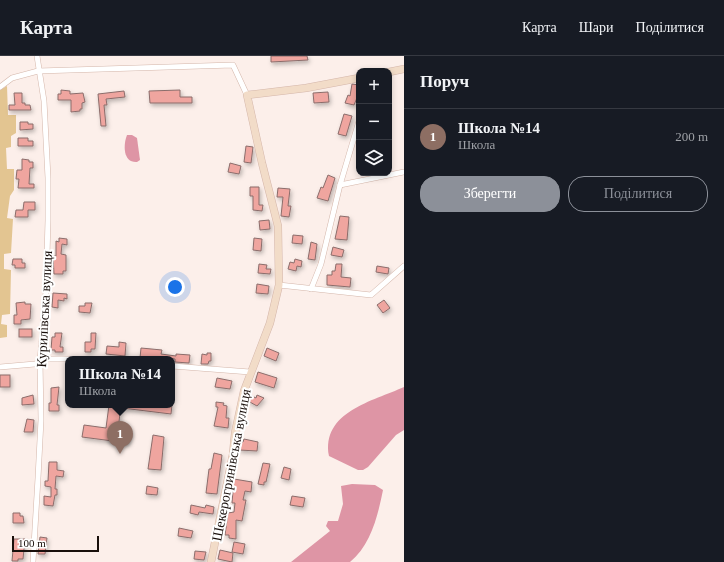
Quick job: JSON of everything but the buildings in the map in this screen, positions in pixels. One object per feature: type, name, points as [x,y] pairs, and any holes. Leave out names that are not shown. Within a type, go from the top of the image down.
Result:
[{"type":"street","name":"Курилівська вулиця","points":[[32,562],[41,420],[40,361],[46,292],[48,178],[44,101],[38,71],[37,56]]},
{"type":"street","name":"Шекерогринівська вулиця","points":[[0,87],[12,78],[38,71],[233,66],[247,95],[260,156],[278,226],[279,286],[270,323],[250,372],[235,433],[233,454],[211,562]]},
{"type":"street","points":[[392,71],[404,68]]},
{"type":"street","points":[[247,95],[306,88],[356,79]]},
{"type":"street","points":[[311,289],[321,264],[340,185],[356,131]]},
{"type":"street","points":[[340,185],[404,172]]},
{"type":"street","points":[[279,286],[371,295],[404,266]]},
{"type":"street","points":[[0,367],[35,364],[40,361],[65,360]]},
{"type":"street","points":[[175,366],[250,372]]},
{"type":"shaded area","points":[[7,86],[8,115],[16,115],[16,133],[11,136],[11,147],[6,148],[7,169],[14,169],[14,190],[10,196],[7,218],[13,219],[11,253],[4,254],[4,269],[11,270],[10,314],[2,315],[1,324],[7,325],[7,337],[0,338],[0,90]]},
{"type":"shaded area","points":[[127,135],[132,135],[137,138],[140,160],[137,162],[132,162],[129,160],[125,153]]},
{"type":"shaded area","points":[[404,387],[404,430],[396,435],[368,467],[363,470],[358,470],[329,456],[329,441],[333,429],[341,419],[352,410],[365,403]]},
{"type":"shaded area","points":[[352,484],[375,485],[383,490],[379,509],[372,529],[357,555],[350,562],[291,562],[330,531],[326,526],[328,521],[338,521],[343,504],[341,486]]},
{"type":"place","name":"Школа №14","points":[[120,454]]}]
